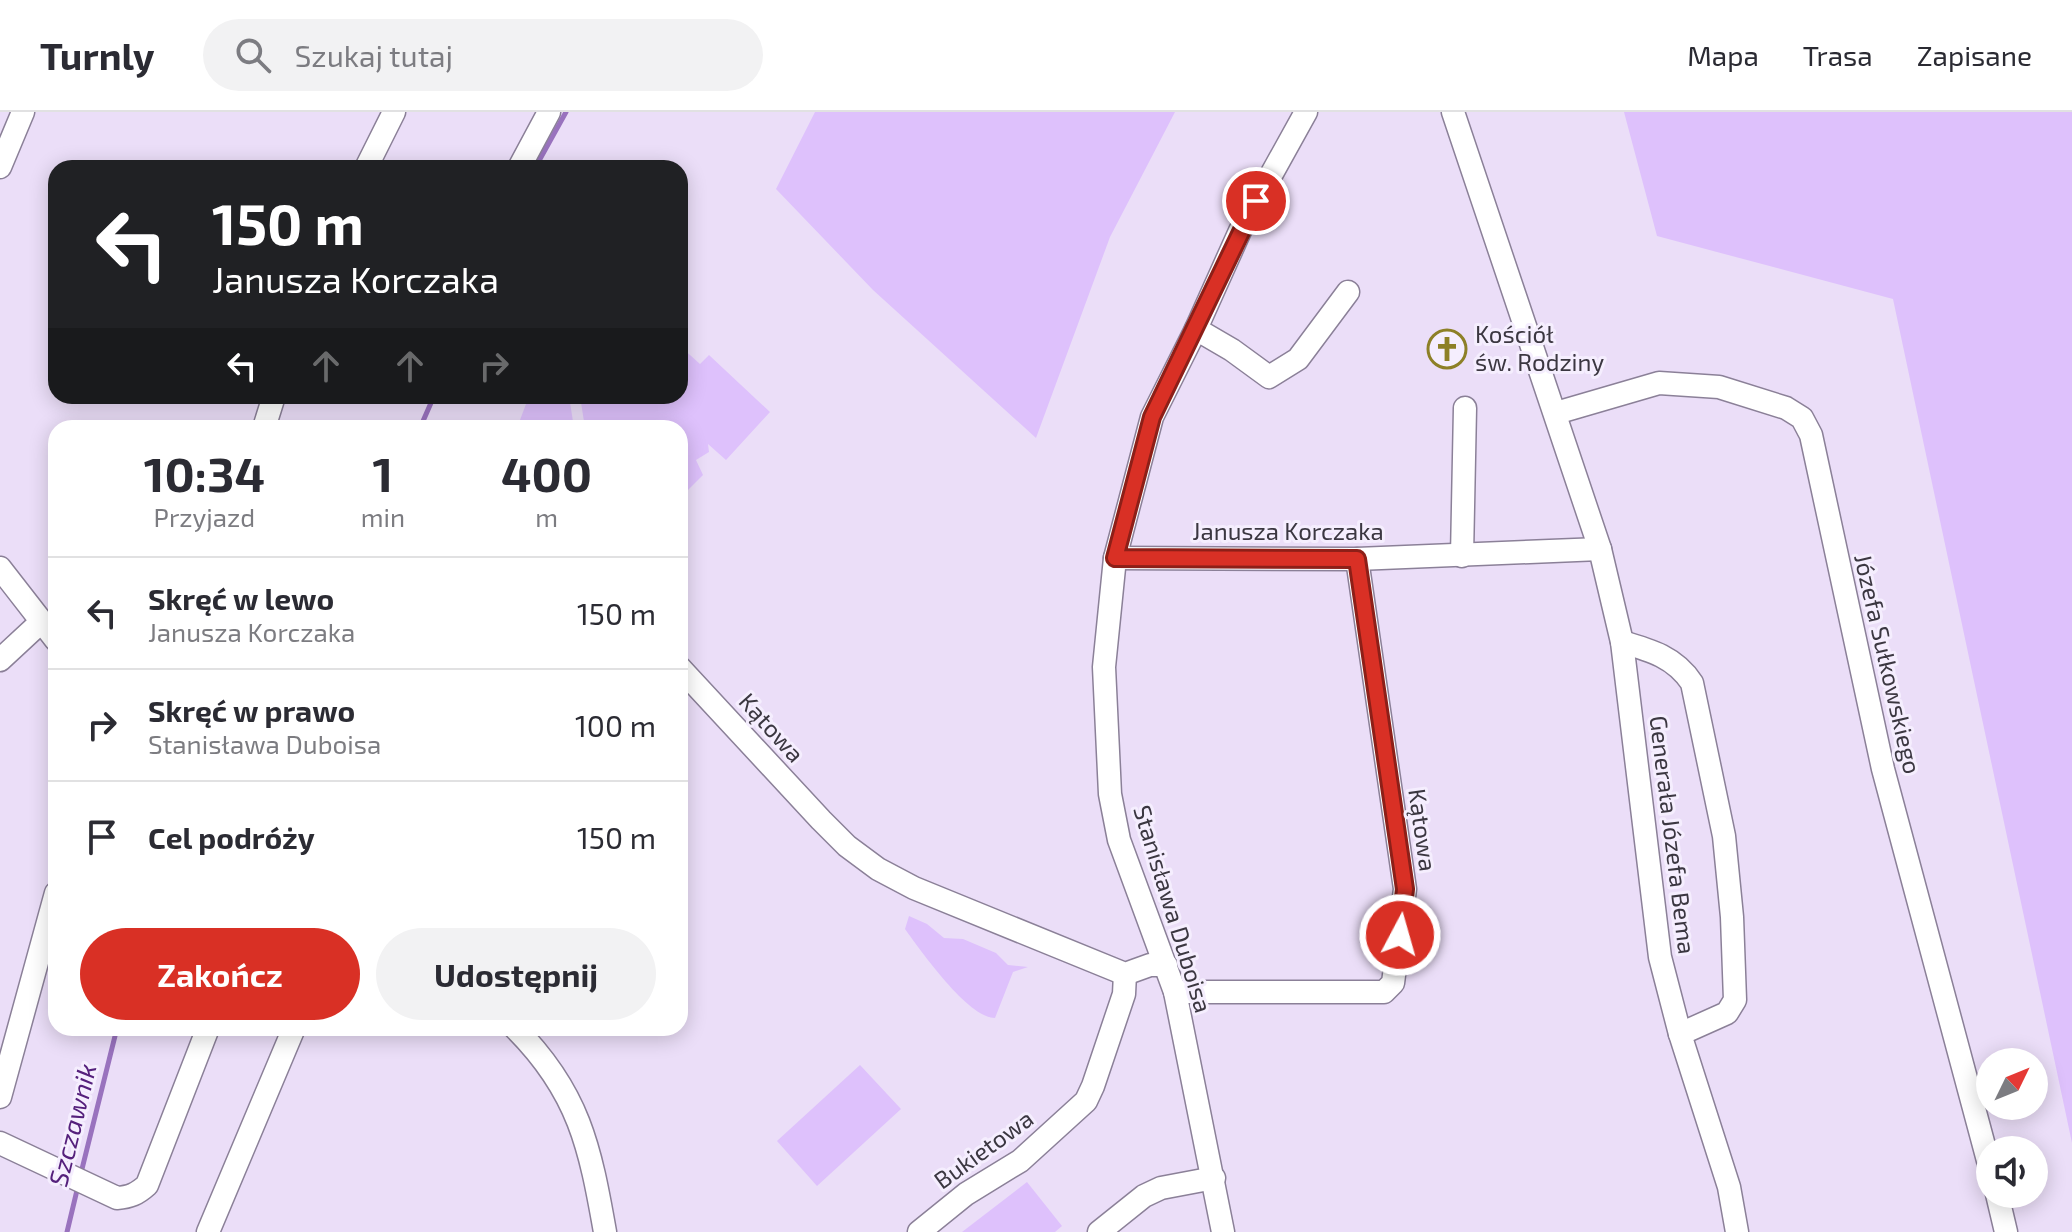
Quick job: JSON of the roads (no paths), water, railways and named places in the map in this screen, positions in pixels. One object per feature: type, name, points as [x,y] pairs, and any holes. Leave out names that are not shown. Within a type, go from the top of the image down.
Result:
[{"type":"street","points":[[370,160],[394,112]]},
{"type":"street","points":[[523,160],[549,112]]},
{"type":"street","name":"Stanisława Duboisa","points":[[1223,1232],[1175,992],[1119,840],[1110,794],[1104,667],[1115,558],[1152,417],[1240,231],[1306,112]]},
{"type":"street","name":"Generała Józefa Bema","points":[[1453,112],[1600,549],[1622,642],[1660,957],[1680,1034],[1729,1187],[1737,1232]]},
{"type":"street","points":[[0,167],[17,113]]},
{"type":"street","points":[[1196,329],[1269,377],[1298,359],[1348,292]]},
{"type":"street","name":"Józefa Sułkowskiego","points":[[1556,413],[1659,383],[1719,387],[1786,408],[1802,418],[1811,435],[1883,769],[1981,1136]]},
{"type":"street","points":[[1462,556],[1465,408]]},
{"type":"street","name":"Janusza Korczaka","points":[[1115,558],[1357,559],[1600,549]]},
{"type":"street","name":"Kątowa","points":[[1175,992],[1384,992],[1393,983],[1405,889],[1357,559]]},
{"type":"street","points":[[0,568],[48,630]]},
{"type":"street","points":[[0,660],[41,622]]},
{"type":"street","name":"Generała Józefa Bema","points":[[1622,642],[1657,652],[1683,669],[1692,683],[1724,836],[1732,917],[1735,1000],[1727,1013],[1680,1034]]},
{"type":"street","name":"Kątowa","points":[[688,677],[821,820],[847,846],[878,869],[914,888],[1125,974]]},
{"type":"street","points":[[0,1097],[48,922]]},
{"type":"street","points":[[1125,974],[1150,965],[1166,965]]},
{"type":"street","name":"Bukietowa","points":[[919,1232],[966,1194],[1020,1161],[1086,1101],[1124,994],[1125,974]]},
{"type":"street","points":[[0,1143],[117,1198],[139,1192],[147,1185],[205,1036]]},
{"type":"street","points":[[208,1232],[291,1036]]},
{"type":"street","points":[[522,1036],[549,1067],[572,1106],[586,1139],[605,1232]]},
{"type":"street","points":[[1099,1232],[1144,1196],[1161,1188],[1214,1178]]},
{"type":"street","points":[[2000,1208],[2006,1232]]},
{"type":"waterway","name":"Szczawnik","points":[[539,160],[566,112]]},
{"type":"waterway","name":"Szczawnik","points":[[424,420],[430,404]]},
{"type":"waterway","name":"Szczawnik","points":[[81,1173],[115,1036]]},
{"type":"waterway","name":"Szczawnik","points":[[67,1232],[78,1186]]},
{"type":"place","name":"Kościół św. Rodziny","points":[[1447,349]]}]
